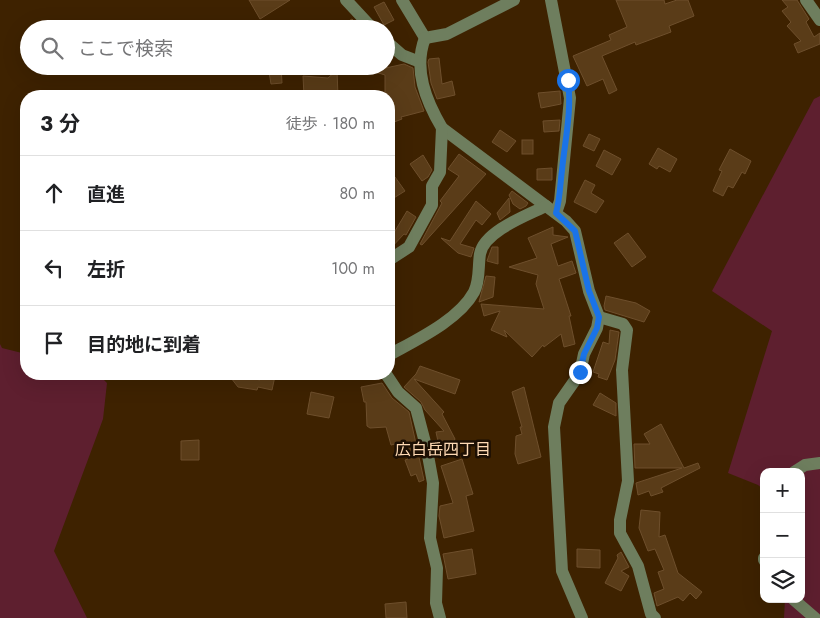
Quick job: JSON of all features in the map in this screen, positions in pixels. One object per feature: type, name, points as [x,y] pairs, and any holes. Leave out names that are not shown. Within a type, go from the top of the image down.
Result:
[{"type":"street","points":[[346,0],[365,20]]},
{"type":"street","points":[[402,0],[425,38]]},
{"type":"street","points":[[425,38],[447,34],[514,0]]},
{"type":"street","points":[[395,352],[432,332],[468,299],[474,292],[478,282],[480,252],[500,230],[551,210],[560,201],[570,98],[551,0]]},
{"type":"street","points":[[806,0],[820,20]]},
{"type":"street","points":[[425,38],[420,50],[420,77],[430,108],[442,128],[551,210],[575,231],[589,291],[599,317],[597,328],[584,354],[580,372],[559,403],[554,427],[562,571],[582,618]]},
{"type":"street","points":[[395,49],[402,55],[420,62]]},
{"type":"street","points":[[395,256],[409,247],[432,205],[432,186],[440,172],[442,128]]},
{"type":"street","points":[[599,317],[623,324],[627,330],[622,370],[628,481],[620,520],[620,534],[638,566],[651,614],[655,618]]},
{"type":"street","points":[[390,380],[398,392],[416,408],[427,450],[432,482],[430,538],[437,568],[436,603],[440,618]]},
{"type":"street","points":[[800,468],[805,465],[820,463]]},
{"type":"street","points":[[798,603],[815,618]]},
{"type":"shaded area","points":[[820,96],[820,618],[784,618],[785,603],[805,603],[805,468],[760,468],[760,487],[728,473],[772,331],[712,291],[814,99]]},
{"type":"shaded area","points":[[0,344],[2,348],[20,352],[20,380],[104,380],[107,383],[103,419],[54,551],[87,618],[0,618]]},
{"type":"building","points":[[249,0],[290,0],[260,19]]},
{"type":"building","points":[[616,0],[664,0],[665,4],[677,0],[688,0],[694,16],[669,26],[671,32],[636,45],[635,42],[602,56],[617,90],[609,94],[603,79],[587,86],[573,56],[611,40],[609,35],[627,27]]},
{"type":"building","points":[[782,0],[797,0],[809,19],[806,22],[814,37],[820,33],[820,44],[798,53],[794,44],[801,41],[787,26],[791,22],[782,11],[788,7]]},
{"type":"building","points":[[384,2],[394,20],[381,20],[374,7]]},
{"type":"building","points":[[439,58],[442,84],[452,81],[455,95],[437,99],[431,83],[428,62],[429,59]]},
{"type":"building","points":[[404,64],[413,68],[415,87],[424,111],[401,117],[402,119],[395,122],[395,90],[385,90],[385,75],[395,75],[395,66]]},
{"type":"building","points":[[270,75],[282,75],[282,83],[271,84]]},
{"type":"building","points":[[331,75],[337,75],[338,90],[304,90],[303,76],[328,78]]},
{"type":"building","points":[[560,91],[561,104],[541,108],[538,93]]},
{"type":"building","points":[[560,120],[559,131],[544,132],[543,121]]},
{"type":"building","points":[[500,130],[516,141],[507,152],[492,142]]},
{"type":"building","points":[[589,134],[600,139],[594,151],[583,146]]},
{"type":"building","points":[[522,140],[533,140],[533,154],[522,154]]},
{"type":"building","points":[[658,148],[677,159],[670,172],[659,166],[657,169],[649,164]]},
{"type":"building","points":[[730,149],[751,161],[745,174],[742,172],[733,188],[728,186],[723,196],[713,191],[722,171],[719,170]]},
{"type":"building","points":[[604,150],[621,159],[612,175],[596,166]]},
{"type":"building","points":[[459,154],[486,174],[422,245],[420,244],[442,203],[440,201],[459,176],[448,169]]},
{"type":"building","points":[[423,155],[432,170],[428,177],[422,181],[410,164]]},
{"type":"building","points":[[552,168],[552,180],[537,180],[537,169]]},
{"type":"building","points":[[395,177],[405,191],[395,197]]},
{"type":"building","points":[[585,180],[595,185],[591,193],[604,201],[596,213],[574,202]]},
{"type":"building","points":[[512,191],[528,203],[526,206],[520,209],[513,204],[509,195]]},
{"type":"building","points":[[509,198],[510,212],[500,220],[497,213]]},
{"type":"building","points":[[476,201],[491,214],[482,225],[476,220],[460,244],[474,248],[471,257],[458,253],[441,238],[450,241]]},
{"type":"building","points":[[407,211],[416,217],[406,235],[404,234],[395,244],[395,231]]},
{"type":"building","points":[[553,227],[553,235],[568,237],[551,244],[558,266],[572,261],[576,273],[559,279],[571,316],[569,316],[575,344],[564,347],[561,334],[544,347],[543,345],[532,357],[504,330],[507,337],[491,330],[500,311],[484,316],[481,304],[544,309],[536,284],[538,275],[509,267],[537,258],[528,238]]},
{"type":"building","points":[[628,233],[646,257],[632,267],[614,243]]},
{"type":"building","points":[[492,247],[498,247],[498,264],[487,261]]},
{"type":"building","points":[[486,276],[495,277],[493,297],[479,302]]},
{"type":"building","points":[[606,296],[636,303],[650,311],[644,322],[605,310]]},
{"type":"building","points":[[610,330],[619,332],[615,360],[607,380],[598,377],[599,374],[593,372],[603,342],[609,344]]},
{"type":"building","points":[[420,366],[460,380],[455,394],[414,379],[444,412],[442,414],[455,439],[453,443],[439,446],[436,432],[444,431],[425,410],[421,402],[404,387],[416,374]]},
{"type":"building","points":[[233,380],[274,380],[272,390],[258,387],[257,390],[238,387]]},
{"type":"building","points":[[382,383],[392,398],[409,412],[424,480],[419,482],[416,474],[411,476],[405,460],[408,459],[403,442],[391,445],[386,427],[370,428],[367,426],[366,402],[364,402],[361,387]]},
{"type":"building","points":[[524,387],[541,457],[518,464],[515,454],[516,436],[522,434],[520,427],[522,427],[512,392]]},
{"type":"building","points":[[311,392],[334,397],[329,418],[307,414]]},
{"type":"building","points":[[600,393],[616,403],[616,416],[593,405]]},
{"type":"building","points":[[661,424],[684,468],[698,463],[700,468],[661,488],[663,492],[651,496],[649,491],[638,495],[636,483],[682,468],[635,468],[634,444],[650,444],[644,434]]},
{"type":"building","points":[[199,440],[199,460],[181,460],[181,441]]},
{"type":"building","points":[[462,459],[473,494],[466,496],[474,531],[444,538],[439,516],[440,506],[453,503],[441,466]]},
{"type":"building","points":[[641,510],[660,512],[659,537],[665,535],[678,573],[702,592],[696,599],[690,593],[683,601],[678,597],[657,606],[654,593],[664,589],[658,572],[664,570],[655,549],[648,551],[639,528]]},
{"type":"building","points":[[472,549],[476,574],[448,579],[443,554]]},
{"type":"building","points":[[577,549],[600,550],[600,568],[577,567]]},
{"type":"building","points":[[621,552],[629,567],[621,571],[629,576],[621,591],[605,583],[618,558],[617,555]]},
{"type":"building","points":[[406,602],[407,618],[386,618],[385,604]]},
{"type":"district","name":"広白岳四丁目","points":[[443,449]]},
{"type":"route","points":[[568,80],[570,98],[566,143],[560,201],[556,213],[575,231],[589,291],[599,317],[597,328],[584,354],[580,372]]}]
